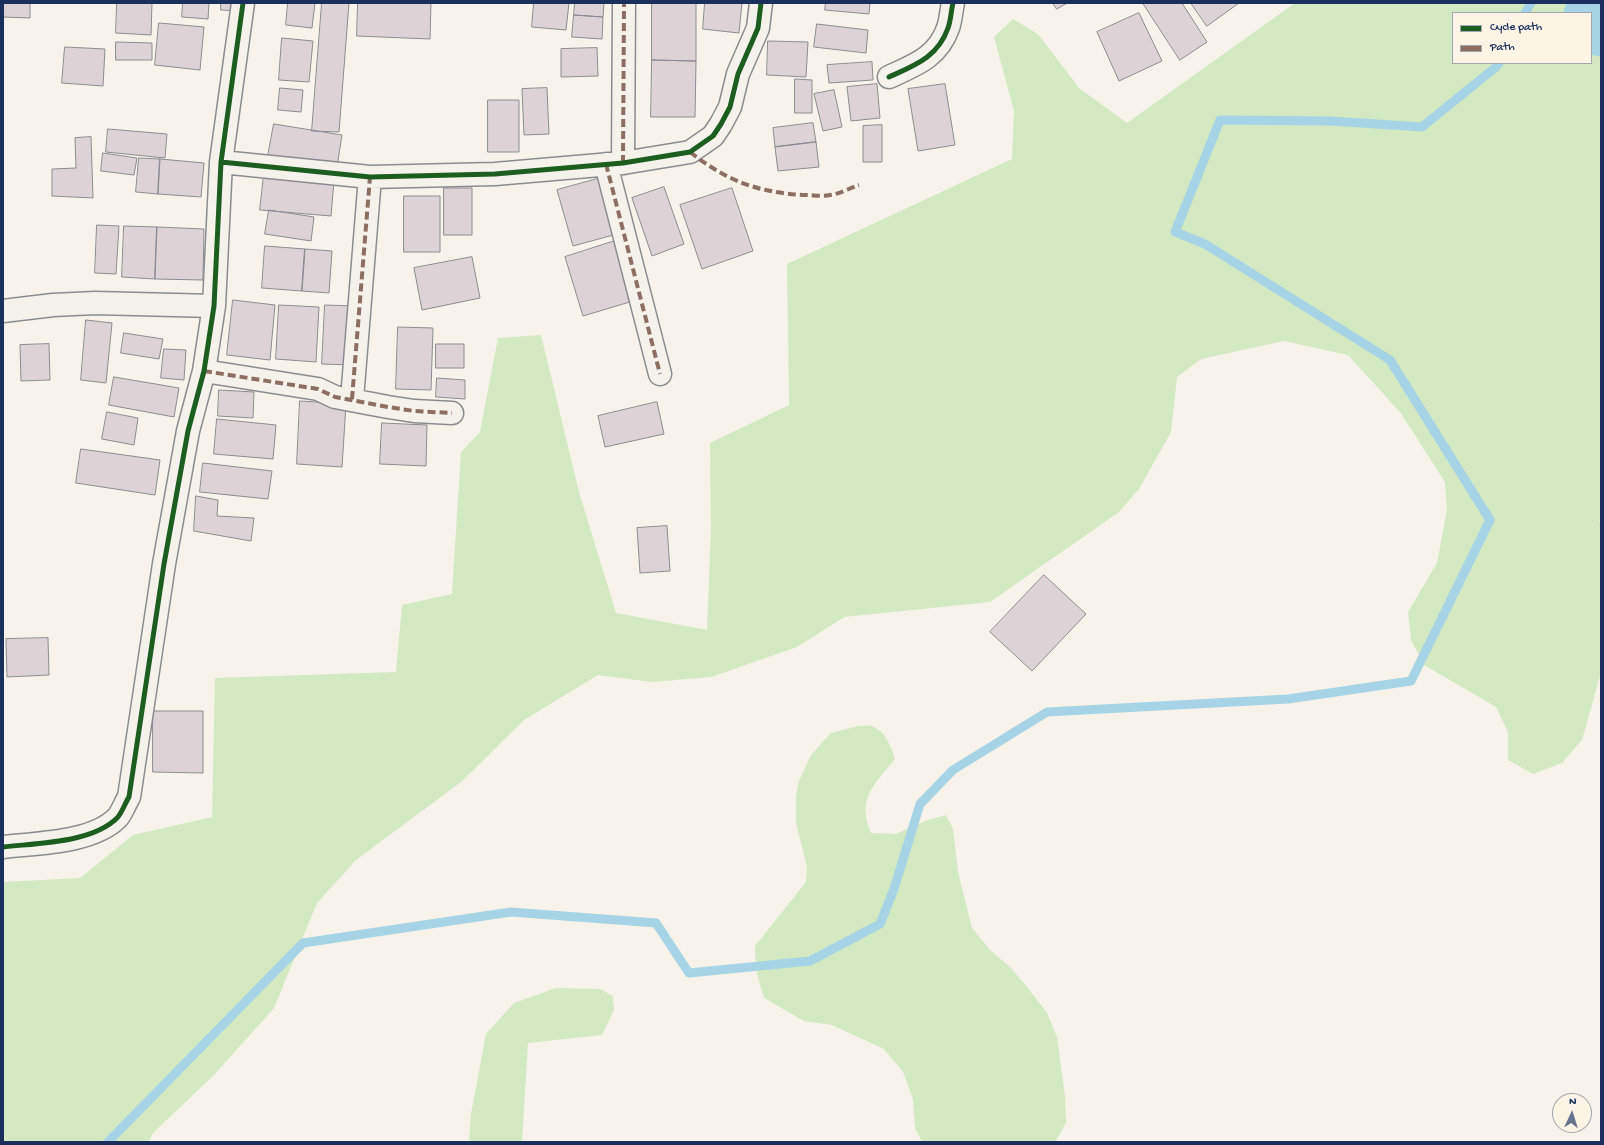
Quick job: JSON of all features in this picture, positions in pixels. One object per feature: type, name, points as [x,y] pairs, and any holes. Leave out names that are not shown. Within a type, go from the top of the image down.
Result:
[{"type":"street","points":[[3,847],[75,838],[98,832],[118,817],[129,797],[166,556],[188,431],[204,371],[214,306],[221,162],[243,3]]},
{"type":"street","points":[[624,3],[614,164],[660,374]]},
{"type":"street","points":[[221,162],[370,177],[495,174],[614,164],[690,152],[713,136],[730,107],[741,67],[758,28],[761,3]]},
{"type":"street","points":[[889,77],[929,57],[939,46],[948,28],[953,3]]},
{"type":"street","points":[[352,399],[370,177]]},
{"type":"street","points":[[3,311],[53,305],[95,303],[214,306]]},
{"type":"street","points":[[204,371],[318,389],[335,397],[388,407],[414,411],[452,413]]},
{"type":"green space","points":[[1295,3],[1601,3],[1601,518],[1599,520],[1601,525],[1601,672],[1582,740],[1562,763],[1533,774],[1508,760],[1508,732],[1496,707],[1424,665],[1411,640],[1408,612],[1437,563],[1447,510],[1445,482],[1400,412],[1348,355],[1284,341],[1201,359],[1177,377],[1171,432],[1139,489],[1119,512],[990,602],[844,617],[797,647],[711,677],[652,682],[598,675],[524,720],[461,782],[356,860],[317,903],[274,1008],[214,1075],[154,1132],[148,1142],[3,1142],[3,882],[80,878],[133,835],[212,817],[215,678],[396,672],[402,605],[452,594],[461,452],[480,432],[498,338],[541,335],[579,492],[616,613],[707,630],[711,530],[710,443],[789,405],[787,264],[1012,159],[1014,111],[994,37],[1013,19],[1038,34],[1079,88],[1127,123]]},
{"type":"green space","points":[[858,726],[871,726],[880,731],[887,739],[895,759],[875,784],[867,801],[867,821],[871,833],[896,834],[928,820],[946,815],[953,829],[958,872],[972,928],[990,950],[1010,967],[1047,1013],[1057,1037],[1065,1096],[1066,1123],[1055,1142],[922,1142],[915,1128],[913,1099],[903,1072],[884,1049],[832,1025],[804,1021],[764,998],[756,970],[755,946],[806,882],[807,867],[796,823],[796,795],[799,781],[811,755],[831,733]]},
{"type":"green space","points":[[556,988],[600,989],[613,996],[614,1010],[602,1035],[528,1043],[522,1142],[469,1142],[471,1114],[486,1034],[514,1003]]},
{"type":"building","points":[[3,3],[30,3],[30,18],[3,17]]},
{"type":"building","points":[[117,3],[152,3],[151,35],[116,33]]},
{"type":"building","points":[[183,3],[209,3],[208,19],[182,17]]},
{"type":"building","points":[[221,3],[239,3],[239,11],[221,10]]},
{"type":"building","points":[[288,3],[315,3],[312,28],[286,25]]},
{"type":"building","points":[[322,3],[349,3],[339,132],[312,131]]},
{"type":"building","points":[[358,3],[431,3],[430,39],[357,36]]},
{"type":"building","points":[[534,3],[569,3],[566,30],[532,27]]},
{"type":"building","points":[[575,3],[604,3],[603,17],[574,15]]},
{"type":"building","points":[[652,3],[696,3],[696,61],[652,60]]},
{"type":"building","points":[[705,3],[742,3],[739,33],[703,29]]},
{"type":"building","points":[[826,3],[870,3],[869,14],[825,10]]},
{"type":"building","points":[[1053,3],[1067,3],[1057,9]]},
{"type":"building","points":[[1143,3],[1182,3],[1207,42],[1180,60]]},
{"type":"building","points":[[1191,3],[1239,3],[1207,26]]},
{"type":"building","points":[[1139,13],[1162,61],[1119,81],[1097,32]]},
{"type":"building","points":[[574,15],[603,17],[602,39],[572,37]]},
{"type":"building","points":[[159,23],[204,27],[200,70],[155,65]]},
{"type":"building","points":[[817,24],[868,30],[866,53],[814,47]]},
{"type":"building","points":[[282,38],[313,41],[309,82],[279,80]]},
{"type":"building","points":[[768,41],[808,42],[806,77],[767,75]]},
{"type":"building","points":[[116,42],[152,43],[152,60],[116,60]]},
{"type":"building","points":[[65,47],[105,49],[103,86],[62,83]]},
{"type":"building","points":[[597,48],[598,76],[561,77],[561,49]]},
{"type":"building","points":[[652,60],[696,61],[695,117],[651,117]]},
{"type":"building","points":[[872,62],[873,80],[829,83],[827,65]]},
{"type":"building","points":[[795,79],[812,80],[812,113],[795,113]]},
{"type":"building","points":[[877,84],[880,118],[851,121],[847,87]]},
{"type":"building","points":[[945,84],[955,145],[918,151],[908,89]]},
{"type":"building","points":[[280,88],[303,90],[301,112],[278,110]]},
{"type":"building","points":[[547,88],[549,134],[524,135],[522,89]]},
{"type":"building","points":[[834,90],[842,127],[823,131],[814,94]]},
{"type":"building","points":[[488,100],[519,100],[519,152],[488,152]]},
{"type":"building","points":[[813,123],[816,142],[775,147],[773,128]]},
{"type":"building","points":[[274,124],[342,135],[337,167],[268,156]]},
{"type":"building","points":[[882,125],[882,162],[863,162],[863,126]]},
{"type":"building","points":[[108,129],[167,134],[165,158],[106,152]]},
{"type":"building","points":[[91,137],[93,198],[52,196],[52,169],[76,168],[75,138]]},
{"type":"building","points":[[816,142],[819,167],[778,171],[775,147]]},
{"type":"building","points":[[103,153],[137,158],[134,175],[101,171]]},
{"type":"building","points":[[139,158],[160,159],[158,194],[136,192]]},
{"type":"building","points":[[160,159],[204,163],[201,197],[158,194]]},
{"type":"building","points":[[264,175],[334,181],[331,216],[260,210]]},
{"type":"building","points":[[601,178],[617,234],[573,246],[557,190]]},
{"type":"building","points":[[664,187],[684,244],[652,256],[632,198]]},
{"type":"building","points":[[444,188],[472,188],[472,235],[444,235]]},
{"type":"building","points":[[732,188],[753,251],[702,269],[680,205]]},
{"type":"building","points":[[404,196],[440,196],[440,252],[404,252]]},
{"type":"building","points":[[269,210],[314,217],[311,241],[265,234]]},
{"type":"building","points":[[97,225],[119,226],[116,274],[95,273]]},
{"type":"building","points":[[124,226],[157,227],[155,279],[122,277]]},
{"type":"building","points":[[157,227],[204,229],[203,280],[155,279]]},
{"type":"building","points":[[615,241],[633,301],[583,316],[565,257]]},
{"type":"building","points":[[265,246],[305,249],[302,291],[262,288]]},
{"type":"building","points":[[305,249],[332,251],[329,293],[302,291]]},
{"type":"building","points":[[472,257],[480,298],[422,310],[414,268]]},
{"type":"building","points":[[233,300],[275,305],[270,360],[227,355]]},
{"type":"building","points":[[279,305],[319,307],[316,362],[276,359]]},
{"type":"building","points":[[325,305],[355,306],[352,365],[322,364]]},
{"type":"building","points":[[86,320],[112,323],[106,383],[81,380]]},
{"type":"building","points":[[398,327],[433,328],[431,390],[396,389]]},
{"type":"building","points":[[124,333],[163,339],[159,359],[121,353]]},
{"type":"building","points":[[49,344],[50,380],[21,381],[20,345]]},
{"type":"building","points":[[436,344],[464,344],[464,368],[436,368]]},
{"type":"building","points":[[164,349],[186,350],[184,380],[161,378]]},
{"type":"building","points":[[114,377],[179,388],[174,417],[109,405]]},
{"type":"building","points":[[437,378],[465,380],[465,399],[436,397]]},
{"type":"building","points":[[219,390],[254,392],[253,418],[218,416]]},
{"type":"building","points":[[300,401],[346,404],[342,467],[297,464]]},
{"type":"building","points":[[657,402],[664,434],[605,447],[598,416]]},
{"type":"building","points":[[107,412],[138,418],[134,445],[102,439]]},
{"type":"building","points":[[217,419],[276,425],[273,459],[214,454]]},
{"type":"building","points":[[382,423],[427,425],[426,466],[380,464]]},
{"type":"building","points":[[81,449],[160,460],[155,495],[76,483]]},
{"type":"building","points":[[203,463],[272,471],[268,499],[200,492]]},
{"type":"building","points":[[196,496],[218,500],[217,516],[254,518],[251,541],[194,531]]},
{"type":"building","points":[[667,526],[670,571],[640,573],[637,528]]},
{"type":"building","points":[[1044,575],[1086,614],[1032,671],[990,632]]},
{"type":"building","points":[[48,638],[49,675],[7,677],[6,639]]},
{"type":"building","points":[[153,711],[203,711],[203,773],[153,772]]},
{"type":"waterway","points":[[1526,12],[1531,3]]},
{"type":"waterway","points":[[1592,17],[1601,29]]},
{"type":"waterway","points":[[108,1142],[303,943],[511,912],[656,923],[689,973],[810,961],[880,924],[894,889],[920,804],[953,770],[1047,712],[1288,699],[1411,681],[1490,520],[1390,360],[1205,244],[1175,232],[1220,120],[1331,121],[1422,127],[1498,64]]},
{"type":"marked path","points":[[623,163],[624,3]]},
{"type":"marked path","points":[[690,152],[717,171],[731,178],[744,184],[773,192],[824,196],[859,185]]},
{"type":"marked path","points":[[606,164],[660,374]]},
{"type":"marked path","points":[[352,399],[370,177]]},
{"type":"marked path","points":[[204,371],[318,389],[335,397],[388,407],[414,411],[452,413]]},
{"type":"cycle path","points":[[3,847],[47,843],[93,833],[117,818],[129,797],[164,564],[188,431],[204,371],[214,306],[221,162],[243,3]]},
{"type":"cycle path","points":[[221,162],[370,177],[495,174],[623,163],[690,152],[713,136],[730,107],[738,74],[758,28],[761,3]]},
{"type":"cycle path","points":[[889,77],[916,64],[932,53],[944,38],[950,22],[953,3]]}]
